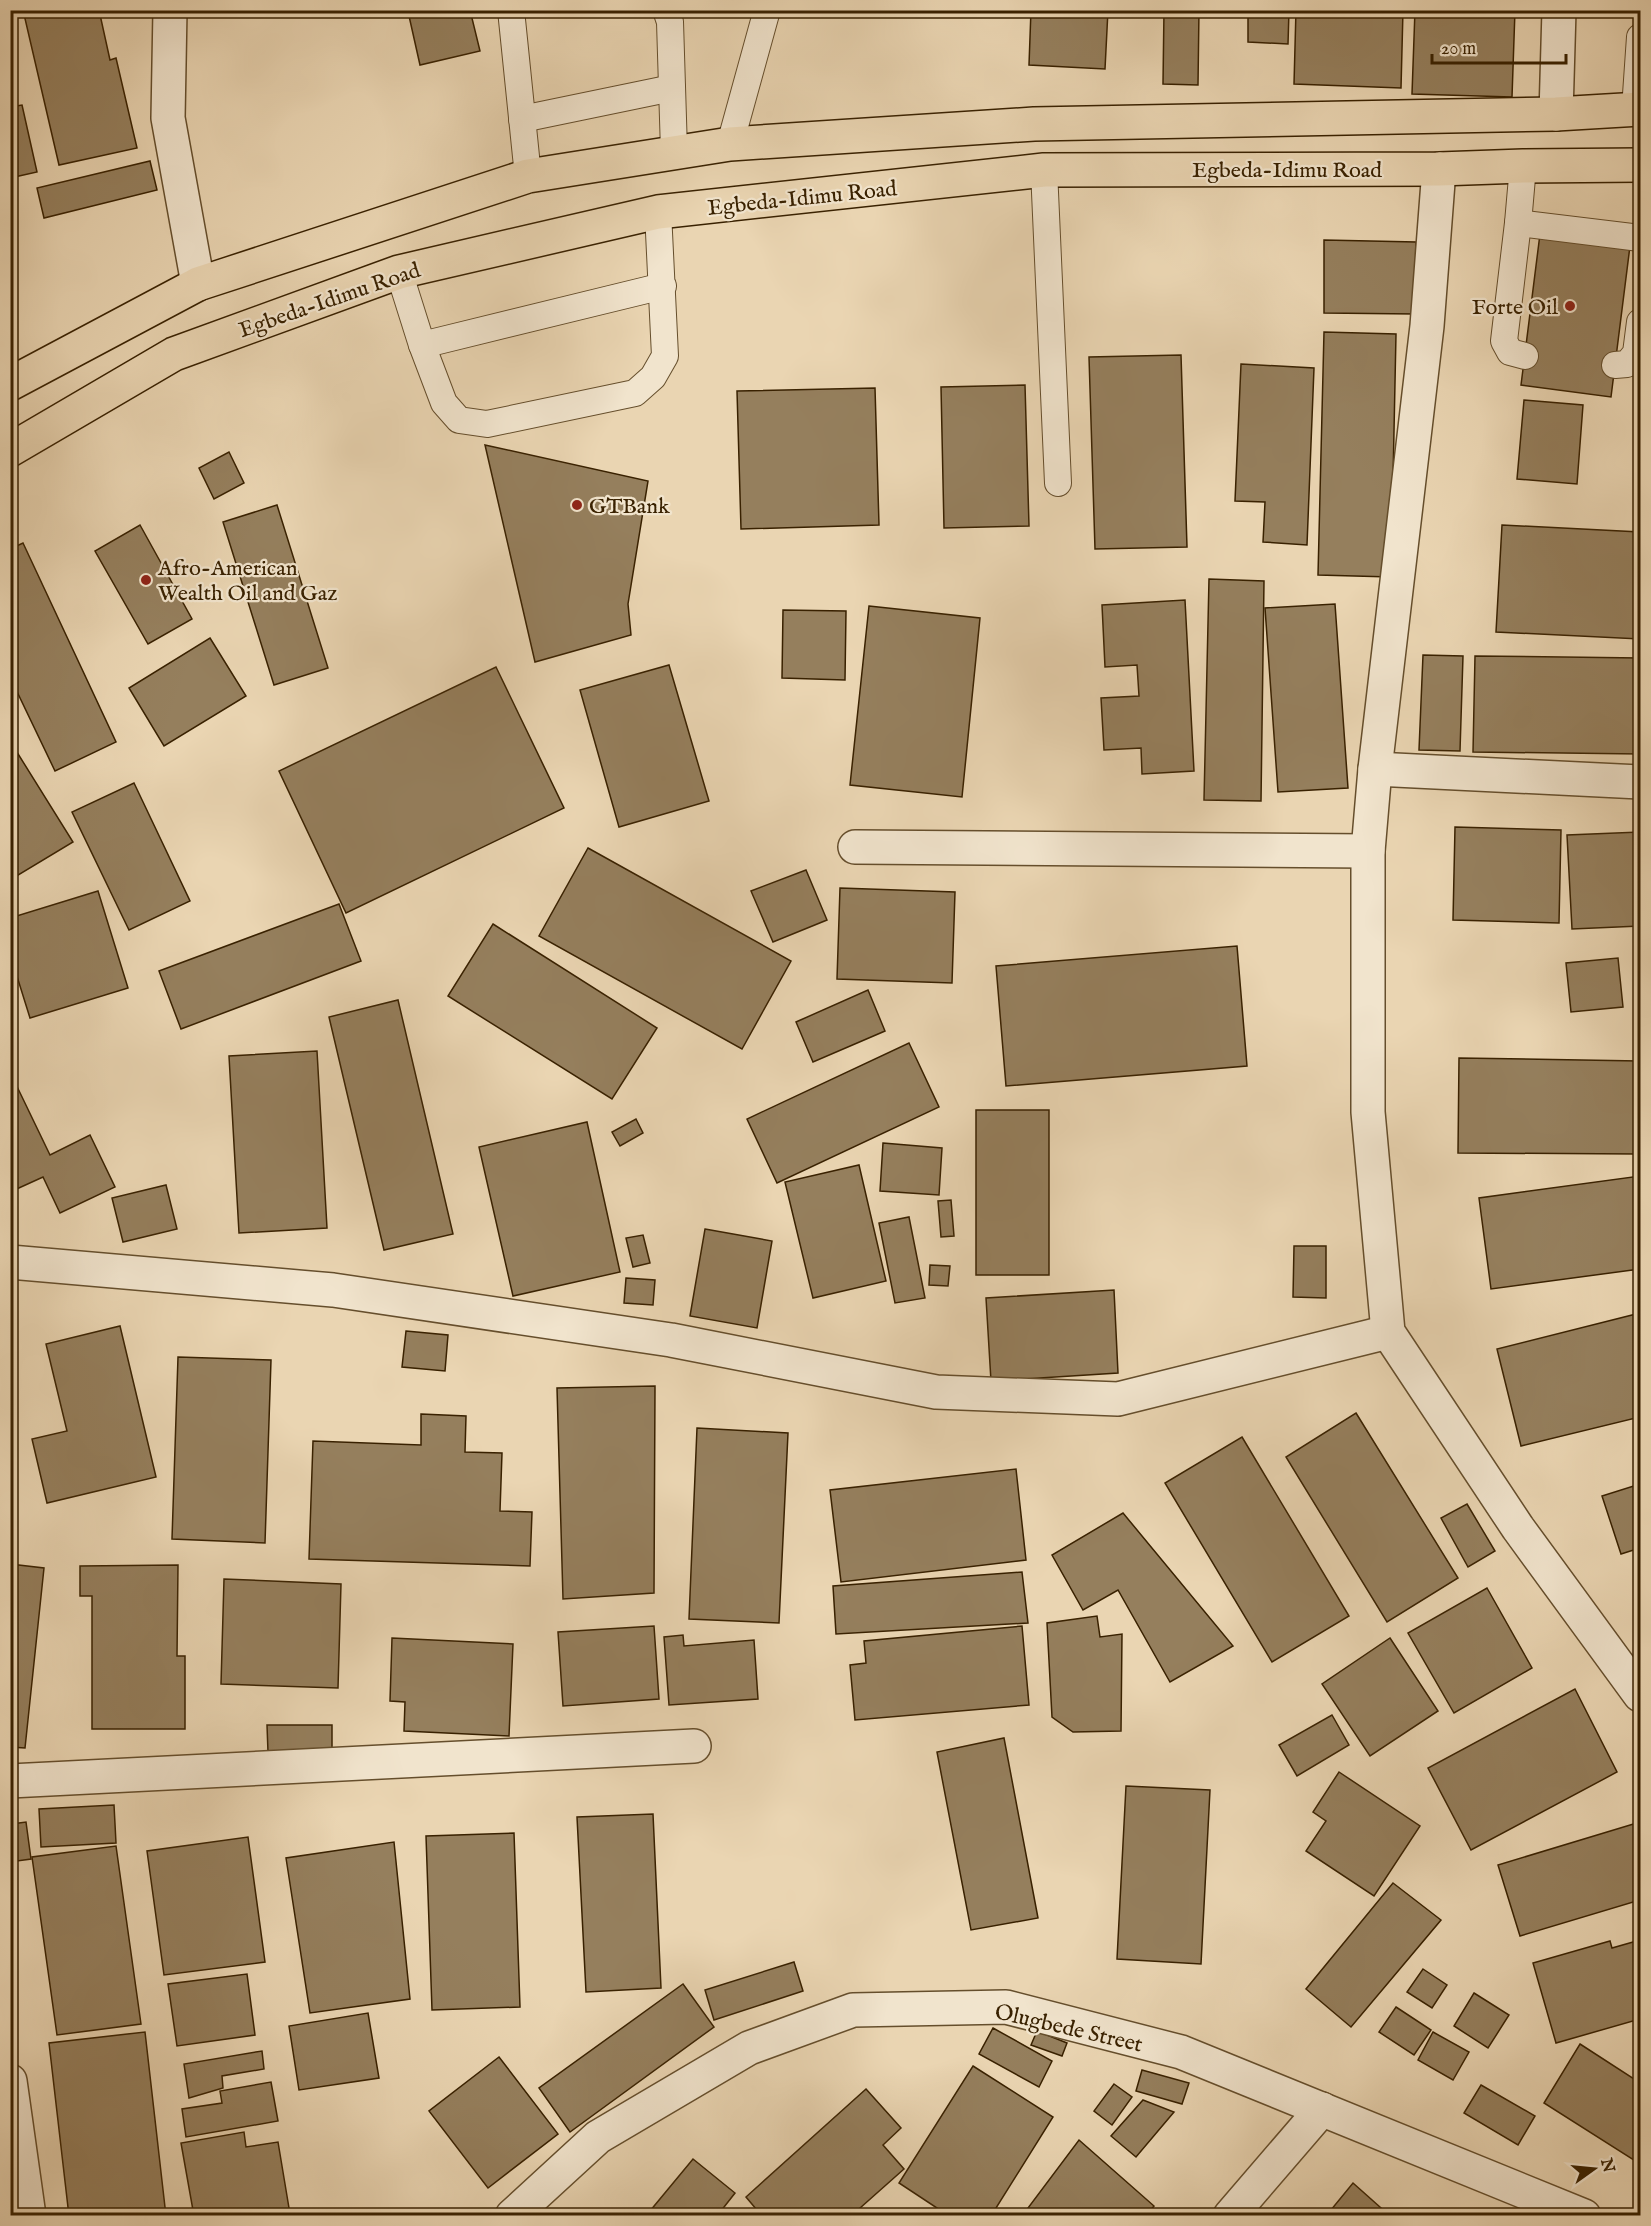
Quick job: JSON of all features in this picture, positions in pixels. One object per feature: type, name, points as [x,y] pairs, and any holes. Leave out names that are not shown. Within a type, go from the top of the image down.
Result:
[{"type":"main road","points":[[10,384],[198,284],[528,176],[730,144],[1034,124],[1556,114],[1638,109]]},
{"type":"main road","name":"Egbeda-Idimu Road","points":[[10,450],[174,354],[399,272],[658,212],[1044,170],[1439,169],[1641,165]]},
{"type":"street","points":[[170,10],[168,118],[198,284]]},
{"type":"street","points":[[1556,114],[1558,10]]},
{"type":"street","points":[[1439,169],[1427,326],[1375,768],[1368,851],[1368,1112],[1388,1332],[1518,1527],[1641,1695]]},
{"type":"street","points":[[1375,768],[1641,782]]},
{"type":"street","points":[[855,847],[1368,851]]},
{"type":"street","points":[[10,1262],[333,1290],[671,1340],[936,1392],[1118,1399],[1388,1332]]},
{"type":"street","points":[[10,1781],[694,1746]]},
{"type":"street","name":"Olugbede Street","points":[[512,2216],[598,2137],[749,2048],[853,2010],[1006,2007],[1181,2052],[1584,2216]]},
{"type":"street","points":[[10,2081],[29,2216]]},
{"type":"street","points":[[1230,2216],[1322,2109]]},
{"type":"lane","points":[[511,10],[528,176]]},
{"type":"lane","points":[[666,10],[670,22],[674,152]]},
{"type":"lane","points":[[730,144],[766,10]]},
{"type":"lane","points":[[1638,109],[1641,37]]},
{"type":"lane","points":[[522,119],[672,88]]},
{"type":"lane","points":[[1523,166],[1504,341],[1510,351],[1525,356]]},
{"type":"lane","points":[[1044,170],[1058,483]]},
{"type":"lane","points":[[399,272],[422,345],[444,403],[459,420],[487,424],[635,393],[653,377],[664,356],[663,286],[658,212]]},
{"type":"lane","points":[[1518,224],[1641,238]]},
{"type":"lane","points":[[422,345],[663,286]]},
{"type":"lane","points":[[1615,365],[1627,364],[1636,353],[1641,322]]},
{"type":"building","points":[[23,10],[99,10],[110,60],[116,58],[137,148],[59,165]]},
{"type":"building","points":[[430,10],[470,10],[480,51],[420,65],[409,16]]},
{"type":"building","points":[[1031,10],[1108,10],[1105,69],[1029,65]]},
{"type":"building","points":[[1164,10],[1199,10],[1198,85],[1163,84]]},
{"type":"building","points":[[1248,10],[1289,10],[1288,44],[1248,42]]},
{"type":"building","points":[[1296,10],[1403,10],[1401,88],[1294,84]]},
{"type":"building","points":[[1415,10],[1515,10],[1512,97],[1412,94]]},
{"type":"building","points":[[22,105],[37,172],[10,178],[10,107]]},
{"type":"building","points":[[150,161],[157,190],[44,218],[37,188]]},
{"type":"building","points":[[1540,234],[1630,246],[1611,397],[1521,385]]},
{"type":"building","points":[[1324,240],[1416,242],[1415,314],[1324,313]]},
{"type":"building","points":[[1324,332],[1396,334],[1391,577],[1318,575]]},
{"type":"building","points":[[1181,355],[1187,547],[1095,549],[1089,357]]},
{"type":"building","points":[[1241,364],[1314,368],[1307,545],[1263,542],[1265,502],[1235,501]]},
{"type":"building","points":[[1025,385],[1029,526],[944,528],[941,387]]},
{"type":"building","points":[[875,388],[879,525],[741,529],[737,391]]},
{"type":"building","points":[[1524,400],[1583,405],[1577,484],[1517,479]]},
{"type":"building","points":[[485,445],[648,481],[628,604],[631,635],[535,662]]},
{"type":"building","points":[[229,452],[244,483],[214,499],[199,468]]},
{"type":"building","points":[[277,505],[328,668],[274,685],[223,522]]},
{"type":"building","points":[[140,525],[192,619],[148,644],[95,551]]},
{"type":"building","points":[[1502,525],[1640,532],[1640,639],[1496,632]]},
{"type":"building","points":[[23,543],[116,742],[55,771],[10,677],[10,549]]},
{"type":"building","points":[[1209,579],[1264,581],[1261,801],[1204,800]]},
{"type":"building","points":[[1185,600],[1194,771],[1142,774],[1141,748],[1104,750],[1101,698],[1139,696],[1137,665],[1105,667],[1102,605]]},
{"type":"building","points":[[1335,604],[1348,788],[1278,792],[1265,608]]},
{"type":"building","points":[[869,606],[980,618],[962,797],[850,785]]},
{"type":"building","points":[[783,610],[846,611],[845,680],[782,678]]},
{"type":"building","points":[[210,638],[246,696],[164,746],[129,688]]},
{"type":"building","points":[[1423,655],[1463,656],[1460,751],[1419,750]]},
{"type":"building","points":[[1475,656],[1640,658],[1640,754],[1473,752]]},
{"type":"building","points":[[669,665],[709,801],[619,827],[580,690]]},
{"type":"building","points":[[496,667],[564,808],[346,913],[279,771]]},
{"type":"building","points":[[10,741],[73,842],[10,880]]},
{"type":"building","points":[[134,783],[190,901],[129,930],[72,812]]},
{"type":"building","points":[[1455,827],[1561,830],[1559,923],[1453,920]]},
{"type":"building","points":[[1640,832],[1640,926],[1572,929],[1567,835]]},
{"type":"building","points":[[588,848],[791,961],[742,1049],[539,936]]},
{"type":"building","points":[[806,870],[827,920],[773,942],[751,891]]},
{"type":"building","points":[[840,888],[955,892],[952,983],[837,979]]},
{"type":"building","points":[[98,891],[128,988],[30,1018],[10,954],[10,918]]},
{"type":"building","points":[[339,904],[361,961],[181,1029],[159,971]]},
{"type":"building","points":[[493,924],[657,1028],[612,1099],[448,996]]},
{"type":"building","points":[[1237,946],[1247,1066],[1006,1086],[996,966]]},
{"type":"building","points":[[1618,958],[1623,1007],[1571,1012],[1566,963]]},
{"type":"building","points":[[868,990],[885,1031],[813,1062],[796,1022]]},
{"type":"building","points":[[398,1000],[453,1234],[384,1250],[329,1017]]},
{"type":"building","points":[[909,1043],[939,1107],[777,1183],[747,1119]]},
{"type":"building","points":[[317,1051],[327,1228],[239,1233],[229,1056]]},
{"type":"building","points":[[1459,1058],[1639,1061],[1637,1154],[1458,1153]]},
{"type":"building","points":[[10,1072],[50,1155],[90,1135],[115,1187],[60,1213],[43,1177],[10,1192]]},
{"type":"building","points":[[976,1110],[1049,1110],[1049,1275],[976,1275]]},
{"type":"building","points":[[636,1119],[643,1133],[620,1146],[612,1132]]},
{"type":"building","points":[[587,1122],[620,1272],[513,1296],[479,1147]]},
{"type":"building","points":[[883,1143],[942,1148],[939,1195],[880,1191]]},
{"type":"building","points":[[859,1165],[886,1281],[813,1298],[785,1182]]},
{"type":"building","points":[[1640,1176],[1640,1269],[1491,1289],[1479,1198]]},
{"type":"building","points":[[166,1185],[177,1229],[123,1242],[112,1198]]},
{"type":"building","points":[[951,1200],[954,1236],[941,1237],[938,1201]]},
{"type":"building","points":[[909,1217],[925,1298],[895,1303],[879,1223]]},
{"type":"building","points":[[705,1229],[772,1241],[757,1328],[690,1316]]},
{"type":"building","points":[[643,1235],[650,1263],[633,1267],[626,1238]]},
{"type":"building","points":[[1294,1246],[1326,1246],[1326,1298],[1293,1297]]},
{"type":"building","points":[[930,1265],[950,1266],[948,1286],[929,1285]]},
{"type":"building","points":[[626,1278],[655,1280],[653,1305],[624,1303]]},
{"type":"building","points":[[1114,1290],[1118,1373],[991,1381],[986,1298]]},
{"type":"building","points":[[1640,1313],[1640,1417],[1521,1446],[1497,1349]]},
{"type":"building","points":[[120,1326],[156,1477],[47,1503],[32,1439],[67,1431],[46,1344]]},
{"type":"building","points":[[406,1331],[448,1335],[445,1371],[402,1367]]},
{"type":"building","points":[[178,1357],[271,1360],[265,1543],[172,1539]]},
{"type":"building","points":[[655,1386],[654,1593],[563,1599],[557,1388]]},
{"type":"building","points":[[1356,1413],[1458,1578],[1387,1622],[1286,1457]]},
{"type":"building","points":[[421,1414],[466,1416],[465,1452],[502,1453],[500,1511],[532,1512],[530,1566],[309,1559],[313,1441],[421,1445]]},
{"type":"building","points":[[697,1428],[788,1433],[779,1623],[689,1619]]},
{"type":"building","points":[[1242,1437],[1349,1616],[1272,1662],[1165,1483]]},
{"type":"building","points":[[10,1443],[16,1510],[10,1510]]},
{"type":"building","points":[[1016,1469],[1026,1560],[841,1582],[830,1490]]},
{"type":"building","points":[[1640,1484],[1640,1548],[1621,1554],[1602,1496]]},
{"type":"building","points":[[1467,1504],[1495,1551],[1468,1567],[1441,1518]]},
{"type":"building","points":[[1123,1513],[1233,1646],[1170,1682],[1118,1590],[1083,1610],[1052,1555]]},
{"type":"building","points":[[10,1564],[44,1568],[25,1748],[10,1747]]},
{"type":"building","points":[[178,1565],[177,1656],[185,1656],[185,1729],[92,1729],[92,1596],[80,1596],[80,1566]]},
{"type":"building","points":[[1022,1572],[1028,1623],[836,1634],[833,1586]]},
{"type":"building","points":[[224,1579],[341,1584],[338,1688],[221,1684]]},
{"type":"building","points":[[1487,1588],[1532,1668],[1454,1713],[1408,1633]]},
{"type":"building","points":[[1097,1616],[1100,1637],[1122,1634],[1121,1731],[1073,1732],[1052,1717],[1047,1623]]},
{"type":"building","points":[[654,1626],[659,1699],[563,1706],[558,1632]]},
{"type":"building","points":[[1022,1626],[1029,1705],[855,1720],[850,1665],[866,1663],[864,1641]]},
{"type":"building","points":[[683,1635],[684,1646],[754,1640],[758,1699],[669,1705],[664,1637]]},
{"type":"building","points":[[392,1638],[513,1644],[509,1736],[404,1731],[405,1702],[390,1701]]},
{"type":"building","points":[[1390,1638],[1438,1711],[1370,1756],[1322,1684]]},
{"type":"building","points":[[1575,1689],[1617,1772],[1471,1850],[1428,1768]]},
{"type":"building","points":[[1332,1715],[1349,1745],[1297,1776],[1279,1745]]},
{"type":"building","points":[[267,1725],[332,1725],[332,1752],[268,1752]]},
{"type":"building","points":[[1004,1738],[1038,1918],[971,1930],[937,1752]]},
{"type":"building","points":[[1339,1772],[1420,1826],[1374,1896],[1306,1851],[1326,1821],[1313,1812]]},
{"type":"building","points":[[1126,1786],[1210,1790],[1201,1964],[1117,1959]]},
{"type":"building","points":[[114,1805],[116,1843],[41,1847],[39,1809]]},
{"type":"building","points":[[653,1814],[661,1988],[586,1992],[577,1817]]},
{"type":"building","points":[[26,1822],[31,1859],[17,1861],[12,1824]]},
{"type":"building","points":[[1640,1822],[1640,1900],[1520,1936],[1498,1865]]},
{"type":"building","points":[[514,1833],[520,2007],[432,2010],[426,1836]]},
{"type":"building","points":[[248,1837],[265,1962],[164,1975],[147,1851]]},
{"type":"building","points":[[394,1842],[410,1999],[310,2013],[286,1858]]},
{"type":"building","points":[[116,1846],[141,2024],[57,2035],[32,1857]]},
{"type":"building","points":[[1393,1883],[1441,1920],[1351,2027],[1306,1989]]},
{"type":"building","points":[[1640,1940],[1640,2019],[1556,2043],[1533,1963],[1610,1941],[1612,1948]]},
{"type":"building","points":[[794,1962],[803,1991],[714,2020],[705,1990]]},
{"type":"building","points":[[1423,1969],[1447,1985],[1432,2008],[1407,1992]]},
{"type":"building","points":[[247,1974],[255,2035],[177,2046],[168,1984]]},
{"type":"building","points":[[683,1984],[714,2027],[570,2132],[539,2088]]},
{"type":"building","points":[[1474,1993],[1509,2015],[1488,2048],[1454,2026]]},
{"type":"building","points":[[1396,2007],[1431,2030],[1414,2055],[1379,2032]]},
{"type":"building","points":[[368,2013],[379,2078],[299,2090],[289,2026]]},
{"type":"building","points":[[993,2028],[1052,2061],[1039,2087],[979,2054]]},
{"type":"building","points":[[1037,2031],[1067,2043],[1062,2056],[1031,2045]]},
{"type":"building","points":[[145,2032],[166,2216],[69,2216],[49,2043]]},
{"type":"building","points":[[1433,2032],[1469,2052],[1453,2080],[1418,2060]]},
{"type":"building","points":[[1580,2044],[1637,2081],[1640,2075],[1640,2164],[1544,2103]]},
{"type":"building","points":[[262,2051],[264,2069],[222,2076],[223,2088],[189,2098],[184,2064]]},
{"type":"building","points":[[499,2057],[558,2134],[488,2188],[429,2111]]},
{"type":"building","points":[[973,2066],[1053,2117],[991,2216],[949,2216],[899,2183]]},
{"type":"building","points":[[1142,2070],[1189,2083],[1182,2104],[1136,2091]]},
{"type":"building","points":[[271,2082],[278,2121],[186,2137],[182,2109],[222,2103],[220,2091]]},
{"type":"building","points":[[1114,2084],[1132,2097],[1112,2125],[1094,2111]]},
{"type":"building","points":[[1481,2085],[1535,2116],[1518,2145],[1464,2113]]},
{"type":"building","points":[[866,2089],[901,2128],[883,2145],[904,2169],[851,2216],[762,2216],[746,2197]]},
{"type":"building","points":[[1143,2100],[1174,2112],[1136,2157],[1111,2136]]},
{"type":"building","points":[[244,2132],[246,2147],[278,2142],[290,2214],[194,2216],[181,2143]]},
{"type":"building","points":[[1079,2140],[1154,2206],[1146,2216],[1022,2216]]},
{"type":"building","points":[[693,2159],[735,2193],[717,2216],[656,2216],[650,2211]]},
{"type":"building","points":[[1353,2183],[1390,2216],[1326,2216]]},
{"type":"place","name":"Forte Oil","points":[[1570,306]]},
{"type":"place","name":"GTBank","points":[[577,505]]},
{"type":"place","name":"Afro-American Wealth Oil and Gaz","points":[[146,580]]}]
